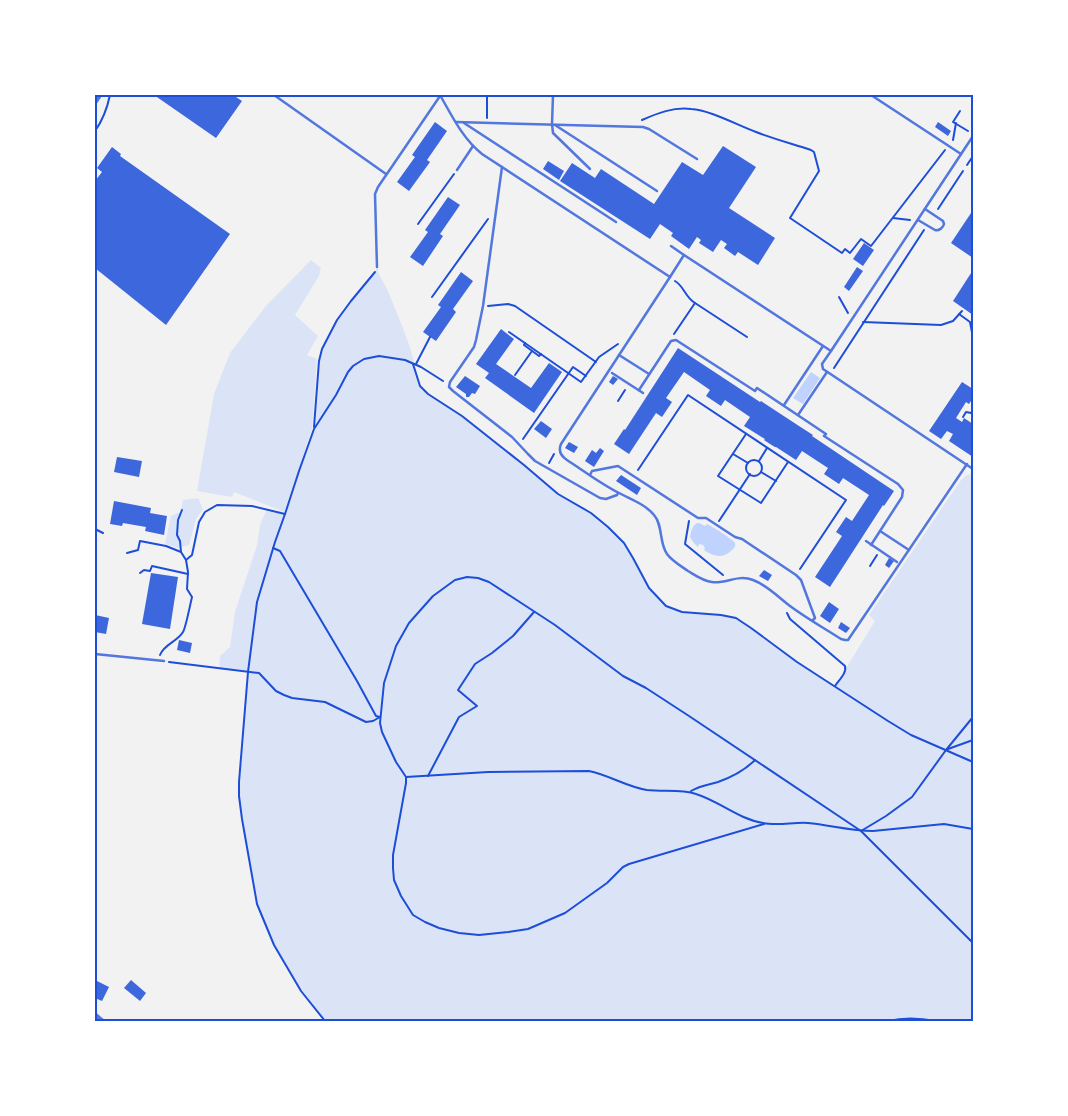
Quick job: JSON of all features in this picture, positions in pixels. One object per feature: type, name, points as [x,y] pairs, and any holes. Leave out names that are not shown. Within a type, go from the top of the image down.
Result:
[{"type":"street","points":[[95,101],[99,95]]},
{"type":"street","points":[[95,1015],[102,1021]]},
{"type":"lane","points":[[274,95],[386,174]]},
{"type":"lane","points":[[553,95],[554,132],[590,169]]},
{"type":"lane","points":[[871,95],[962,154]]},
{"type":"lane","points":[[377,268],[376,194],[378,187],[440,96],[464,136],[482,154],[670,277]]},
{"type":"lane","points":[[456,122],[642,127],[650,129],[697,159]]},
{"type":"lane","points":[[464,122],[616,222]]},
{"type":"lane","points":[[553,124],[657,191]]},
{"type":"lane","points":[[973,136],[822,365],[822,368],[829,373],[973,468]]},
{"type":"lane","points":[[456,170],[473,146]]},
{"type":"lane","points":[[502,167],[475,344],[449,386],[512,437],[535,461],[600,498],[606,499],[618,493]]},
{"type":"lane","points":[[918,220],[935,230],[944,226],[943,222],[925,209]]},
{"type":"lane","points":[[670,246],[831,351]]},
{"type":"lane","points":[[684,255],[560,447],[560,452],[564,458],[656,516],[665,550],[674,562],[708,582],[714,583],[742,578],[754,580],[841,639],[848,640],[967,464]]},
{"type":"lane","points":[[639,390],[671,341],[676,340],[755,391],[757,388],[826,434],[824,436],[902,487],[904,494],[871,545]]},
{"type":"lane","points":[[784,406],[823,346]]},
{"type":"lane","points":[[619,354],[649,374]]},
{"type":"lane","points":[[612,373],[643,393]]},
{"type":"lane","points":[[798,416],[829,373]]},
{"type":"lane","points":[[590,475],[592,472],[618,466],[698,518],[706,518],[735,537],[742,539],[801,580],[814,618],[813,621]]},
{"type":"lane","points":[[880,531],[909,550]]},
{"type":"lane","points":[[866,541],[897,562]]},
{"type":"lane","points":[[95,654],[164,662]]},
{"type":"path","points":[[95,131],[102,121],[110,95]]},
{"type":"path","points":[[486,123],[487,95]]},
{"type":"path","points":[[630,126],[667,110],[692,109],[811,150],[814,152],[819,170],[790,218],[842,253],[845,249],[850,253],[861,238],[871,246],[949,146],[956,123]]},
{"type":"path","points":[[960,111],[953,122],[973,136]]},
{"type":"path","points":[[967,165],[973,156]]},
{"type":"path","points":[[418,224],[456,170]]},
{"type":"path","points":[[934,215],[963,171]]},
{"type":"path","points":[[432,297],[496,206]]},
{"type":"path","points":[[892,218],[895,220],[918,220]]},
{"type":"path","points":[[829,373],[927,226]]},
{"type":"path","points":[[314,429],[318,368],[322,349],[337,320],[373,276],[377,268]]},
{"type":"path","points":[[679,283],[689,299],[694,303],[747,337]]},
{"type":"path","points":[[839,297],[852,320]]},
{"type":"path","points":[[671,341],[694,303]]},
{"type":"path","points":[[482,306],[512,305],[596,362]]},
{"type":"path","points":[[864,322],[939,325],[953,321],[962,311]]},
{"type":"path","points":[[959,314],[970,322],[973,338]]},
{"type":"path","points":[[509,332],[581,382],[599,357],[619,343]]},
{"type":"path","points":[[414,364],[430,337]]},
{"type":"path","points":[[526,343],[524,345],[532,351],[539,356],[541,354]]},
{"type":"path","points":[[515,374],[532,351]]},
{"type":"path","points":[[325,1021],[301,991],[274,945],[257,904],[239,796],[248,672],[257,602],[298,471],[314,429],[348,372],[358,362],[371,357],[398,358],[414,364],[449,386]]},
{"type":"path","points":[[414,364],[420,386],[428,394],[462,416],[524,464],[558,494],[591,512],[608,527],[624,543],[649,588],[666,606],[682,612],[736,618],[797,662],[874,713],[911,735],[973,762]]},
{"type":"path","points":[[519,445],[573,368],[586,376]]},
{"type":"path","points":[[618,401],[629,384]]},
{"type":"path","points":[[634,476],[688,395],[846,500],[796,575]]},
{"type":"path","points":[[963,417],[966,412],[973,410]]},
{"type":"path","points":[[536,420],[540,422]]},
{"type":"path","points":[[746,434],[718,476],[761,503],[788,462]]},
{"type":"path","points":[[759,461],[767,448]]},
{"type":"path","points":[[733,454],[748,463]]},
{"type":"path","points":[[748,463],[753,460],[759,461]]},
{"type":"path","points":[[759,461],[762,466],[761,472]]},
{"type":"path","points":[[748,463],[747,469],[750,474]]},
{"type":"path","points":[[750,474],[755,475],[761,472]]},
{"type":"path","points":[[761,472],[776,481]]},
{"type":"path","points":[[716,525],[750,474]]},
{"type":"path","points":[[186,560],[192,555],[199,522],[205,512],[217,505],[252,506],[285,514]]},
{"type":"path","points":[[158,661],[163,648],[171,644],[183,632],[192,597],[187,589],[188,574],[186,560],[181,552],[180,541],[177,535],[178,520],[182,510]]},
{"type":"path","points":[[692,514],[685,544],[727,577],[728,580]]},
{"type":"path","points":[[95,528],[102,533]]},
{"type":"path","points":[[127,553],[138,550],[140,541],[166,546],[181,552]]},
{"type":"path","points":[[273,548],[280,551],[376,716],[380,717]]},
{"type":"path","points":[[870,566],[880,551]]},
{"type":"path","points":[[140,573],[144,570],[150,570],[152,566],[188,574]]},
{"type":"path","points":[[973,829],[944,824],[861,831],[807,823],[764,824],[629,864],[616,873],[607,883],[565,913],[528,929],[479,935],[459,933],[432,925],[414,915],[401,896],[394,880],[394,855],[406,777],[396,762],[382,732],[380,717],[384,683],[396,646],[409,623],[433,596],[455,580],[467,577],[489,582],[555,625],[623,676],[646,688],[861,831],[973,943]]},
{"type":"path","points":[[787,604],[788,617],[845,666],[845,672],[835,686]]},
{"type":"path","points":[[428,776],[459,717],[476,706],[458,690],[475,664],[513,636],[534,612]]},
{"type":"path","points":[[164,662],[258,674],[264,677],[276,691],[292,698],[325,702],[366,722],[380,717]]},
{"type":"path","points":[[861,831],[912,797],[973,717]]},
{"type":"path","points":[[946,750],[973,740]]},
{"type":"path","points":[[690,792],[698,787],[716,783],[732,776],[747,768],[755,760]]},
{"type":"path","points":[[406,777],[488,772],[589,771],[646,790],[690,792],[704,796],[736,814],[764,824]]},
{"type":"path","points":[[888,1021],[899,1018],[920,1018],[936,1021]]},
{"type":"shaded area","points":[[311,260],[321,268],[319,276],[295,315],[318,336],[307,355],[317,359],[312,429],[302,459],[314,429],[319,361],[322,349],[337,319],[377,267],[411,350],[420,386],[428,394],[462,416],[558,494],[591,513],[608,527],[624,543],[649,588],[666,606],[682,612],[736,618],[797,662],[835,686],[875,621],[869,615],[961,480],[967,475],[973,474],[973,1021],[325,1021],[301,991],[274,945],[257,904],[239,796],[248,672],[219,669],[220,656],[230,647],[235,612],[257,545],[260,525],[266,511],[285,514],[296,478],[284,512],[234,492],[232,497],[197,491],[214,394],[230,353],[265,307]]},
{"type":"shaded area","points":[[198,498],[203,509],[196,519],[189,545],[178,548],[165,544],[171,516],[180,512],[183,500]]},
{"type":"water","points":[[811,372],[820,378],[803,404],[793,398]]},
{"type":"water","points":[[699,523],[705,526],[707,524],[734,541],[734,548],[725,555],[718,556],[704,550],[703,545],[699,544],[698,547],[690,537],[694,526]]},
{"type":"building","points":[[154,95],[233,95],[242,101],[216,138]]},
{"type":"building","points":[[435,122],[447,131],[427,160],[430,162],[409,191],[397,182],[415,157],[412,155]]},
{"type":"building","points":[[938,122],[951,131],[948,136],[935,127]]},
{"type":"building","points":[[723,146],[756,167],[729,208],[775,238],[758,265],[738,252],[735,256],[724,248],[727,244],[721,240],[713,252],[699,243],[701,240],[697,237],[689,249],[671,236],[673,233],[660,224],[650,239],[560,181],[572,163],[595,178],[601,169],[654,204],[682,162],[703,175]]},
{"type":"building","points":[[112,147],[121,154],[120,156],[230,234],[166,325],[95,268],[95,181],[102,172],[97,168]]},
{"type":"building","points":[[548,161],[564,171],[559,180],[543,169]]},
{"type":"building","points":[[448,197],[460,205],[440,234],[443,236],[423,266],[410,257],[428,232],[425,230]]},
{"type":"building","points":[[973,210],[973,258],[951,243]]},
{"type":"building","points":[[864,243],[874,250],[863,266],[853,259]]},
{"type":"building","points":[[857,267],[863,271],[849,291],[844,287]]},
{"type":"building","points":[[973,270],[973,315],[953,301]]},
{"type":"building","points":[[461,272],[473,281],[453,309],[456,312],[436,341],[423,332],[441,307],[438,305]]},
{"type":"building","points":[[501,329],[514,339],[496,364],[531,388],[549,363],[562,372],[534,413],[485,378],[489,373],[476,364]]},
{"type":"building","points":[[678,348],[813,435],[894,491],[830,587],[815,577],[842,536],[836,532],[846,517],[852,521],[869,495],[843,478],[839,484],[824,474],[828,468],[802,451],[796,460],[770,444],[744,426],[750,417],[725,400],[721,406],[706,396],[710,390],[684,372],[666,398],[672,402],[662,417],[656,413],[629,454],[614,444]]},
{"type":"building","points":[[465,376],[480,386],[475,394],[472,393],[469,397],[466,397],[466,394],[456,387]]},
{"type":"building","points":[[613,376],[618,379],[613,385],[609,382]]},
{"type":"building","points":[[962,382],[973,389],[973,398],[969,404],[966,402],[956,418],[962,422],[964,418],[973,424],[973,457],[949,441],[953,434],[947,431],[941,439],[929,431]]},
{"type":"building","points":[[541,421],[552,429],[546,438],[534,429]]},
{"type":"building","points":[[569,442],[578,447],[574,453],[565,448]]},
{"type":"building","points":[[600,448],[604,451],[594,467],[585,461],[592,450],[596,453]]},
{"type":"building","points":[[117,457],[142,461],[139,477],[114,472]]},
{"type":"building","points":[[621,475],[641,488],[637,495],[616,481]]},
{"type":"building","points":[[114,501],[151,508],[150,513],[167,516],[164,535],[145,531],[146,527],[123,523],[122,526],[110,524]]},
{"type":"building","points":[[889,558],[894,561],[889,568],[885,565]]},
{"type":"building","points":[[764,570],[772,575],[768,581],[759,576]]},
{"type":"building","points":[[151,573],[178,577],[170,629],[142,624]]},
{"type":"building","points":[[829,602],[839,609],[830,623],[820,616]]},
{"type":"building","points":[[95,615],[109,618],[106,634],[95,632]]},
{"type":"building","points":[[841,622],[850,628],[846,633],[838,628]]},
{"type":"building","points":[[179,640],[192,643],[190,653],[177,650]]},
{"type":"building","points":[[95,980],[109,987],[102,1001],[95,998]]},
{"type":"building","points":[[131,980],[146,993],[140,1001],[124,988]]}]
